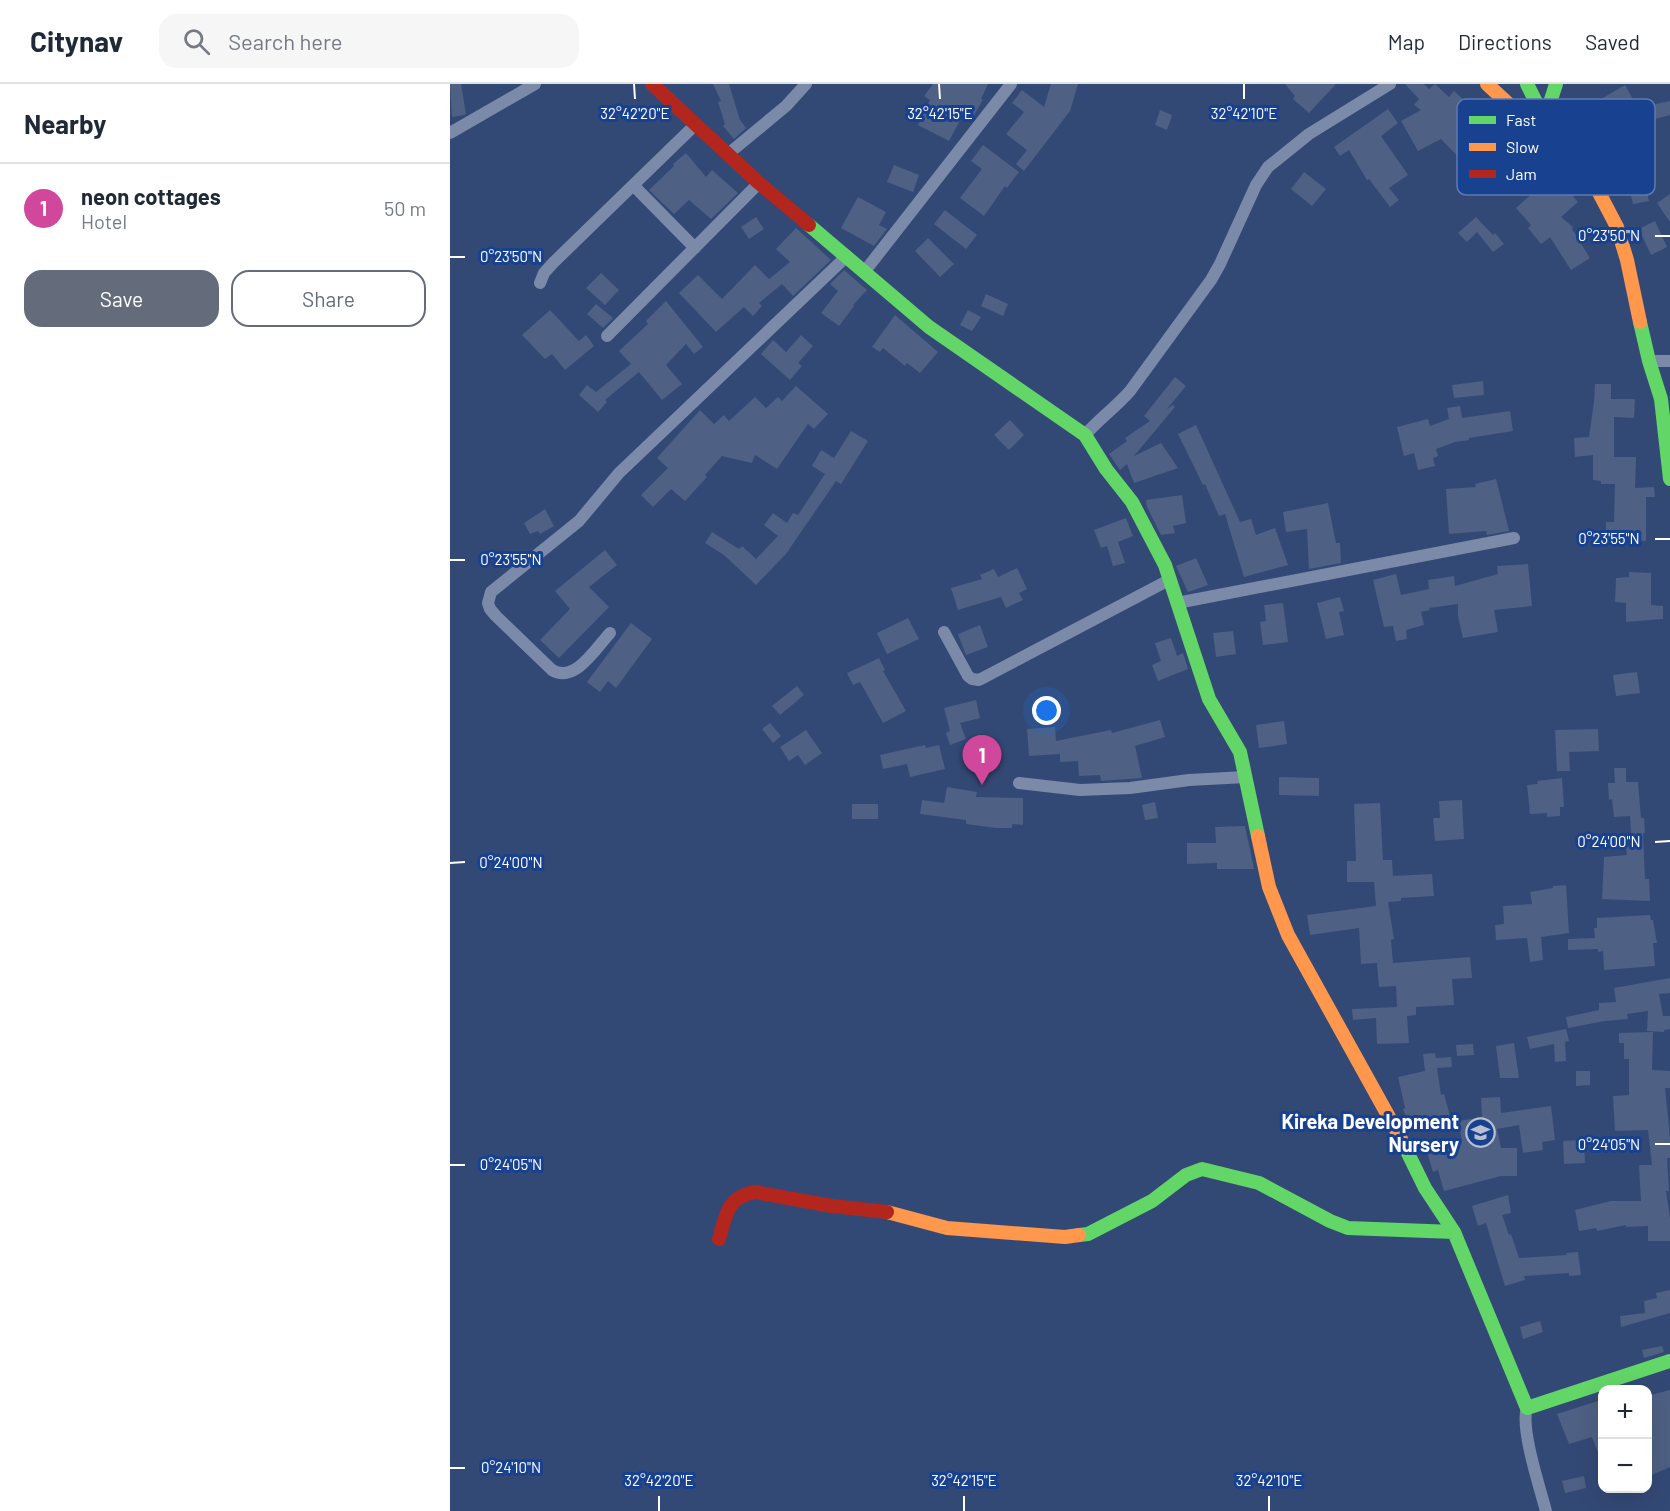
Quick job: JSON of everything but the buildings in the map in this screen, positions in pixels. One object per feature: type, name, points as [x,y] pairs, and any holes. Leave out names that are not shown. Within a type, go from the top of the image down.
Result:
[{"type":"street","points":[[450,133],[535,84]]},
{"type":"street","points":[[652,84],[759,183],[929,327],[1085,435],[1106,469],[1132,502],[1151,536],[1169,580],[1209,699],[1240,752],[1269,887],[1288,934],[1406,1147],[1425,1188],[1454,1232],[1527,1407],[1525,1414],[1528,1435],[1546,1511]]},
{"type":"street","points":[[728,154],[786,106],[806,84]]},
{"type":"street","points":[[865,271],[1011,84]]},
{"type":"street","points":[[1085,435],[1098,420],[1118,406],[1211,280],[1256,185],[1268,167],[1309,134],[1390,84]]},
{"type":"street","points":[[1487,84],[1502,99]]},
{"type":"street","points":[[1527,84],[1534,99]]},
{"type":"street","points":[[1551,99],[1556,84]]},
{"type":"street","points":[[540,283],[544,273],[553,263],[696,124]]},
{"type":"street","points":[[606,336],[759,183]]},
{"type":"street","points":[[633,185],[695,248]]},
{"type":"street","points":[[1600,195],[1617,227],[1627,260],[1649,361],[1661,399],[1670,479]]},
{"type":"street","points":[[609,633],[580,667],[570,673],[558,674],[496,616],[490,609],[489,598],[491,592],[502,582],[543,552],[579,521],[619,473],[846,256]]},
{"type":"street","points":[[1649,361],[1670,361]]},
{"type":"street","points":[[1177,603],[1514,538]]},
{"type":"street","points":[[944,632],[968,676],[979,680],[1169,580]]},
{"type":"street","points":[[1018,783],[1080,790],[1130,788],[1189,780],[1246,777]]},
{"type":"street","points":[[719,1239],[731,1201],[744,1192],[832,1206],[882,1211],[947,1228],[1065,1237],[1088,1234],[1152,1201],[1186,1175],[1202,1169],[1259,1183],[1330,1221],[1348,1228],[1454,1232]]},
{"type":"street","points":[[1527,1407],[1670,1361]]},
{"type":"traffic: fast","points":[[1527,84],[1534,99]]},
{"type":"traffic: fast","points":[[1551,99],[1556,84]]},
{"type":"traffic: fast","points":[[809,225],[929,327],[1085,435],[1106,469],[1132,502],[1165,565],[1209,699],[1240,752],[1258,836]]},
{"type":"traffic: fast","points":[[1640,322],[1661,399],[1670,479]]},
{"type":"traffic: fast","points":[[1400,1137],[1425,1188],[1454,1232],[1527,1408],[1670,1361]]},
{"type":"traffic: fast","points":[[1079,1235],[1088,1234],[1152,1201],[1186,1175],[1202,1169],[1259,1183],[1330,1221],[1348,1228],[1454,1232]]},
{"type":"traffic: slow","points":[[1487,84],[1503,99]]},
{"type":"traffic: slow","points":[[1600,195],[1617,227],[1627,260],[1640,322]]},
{"type":"traffic: slow","points":[[1258,836],[1269,887],[1288,935],[1400,1137]]},
{"type":"traffic: slow","points":[[887,1212],[947,1228],[1065,1237],[1079,1235]]},
{"type":"traffic: jam","points":[[652,84],[759,183],[809,225]]},
{"type":"traffic: jam","points":[[719,1239],[729,1208],[739,1198],[755,1192],[832,1206],[887,1212]]},
{"type":"place","name":"neon cottages","points":[[982,785]]},
{"type":"place","name":"Kireka Development Nursery","points":[[1480,1133]]}]
